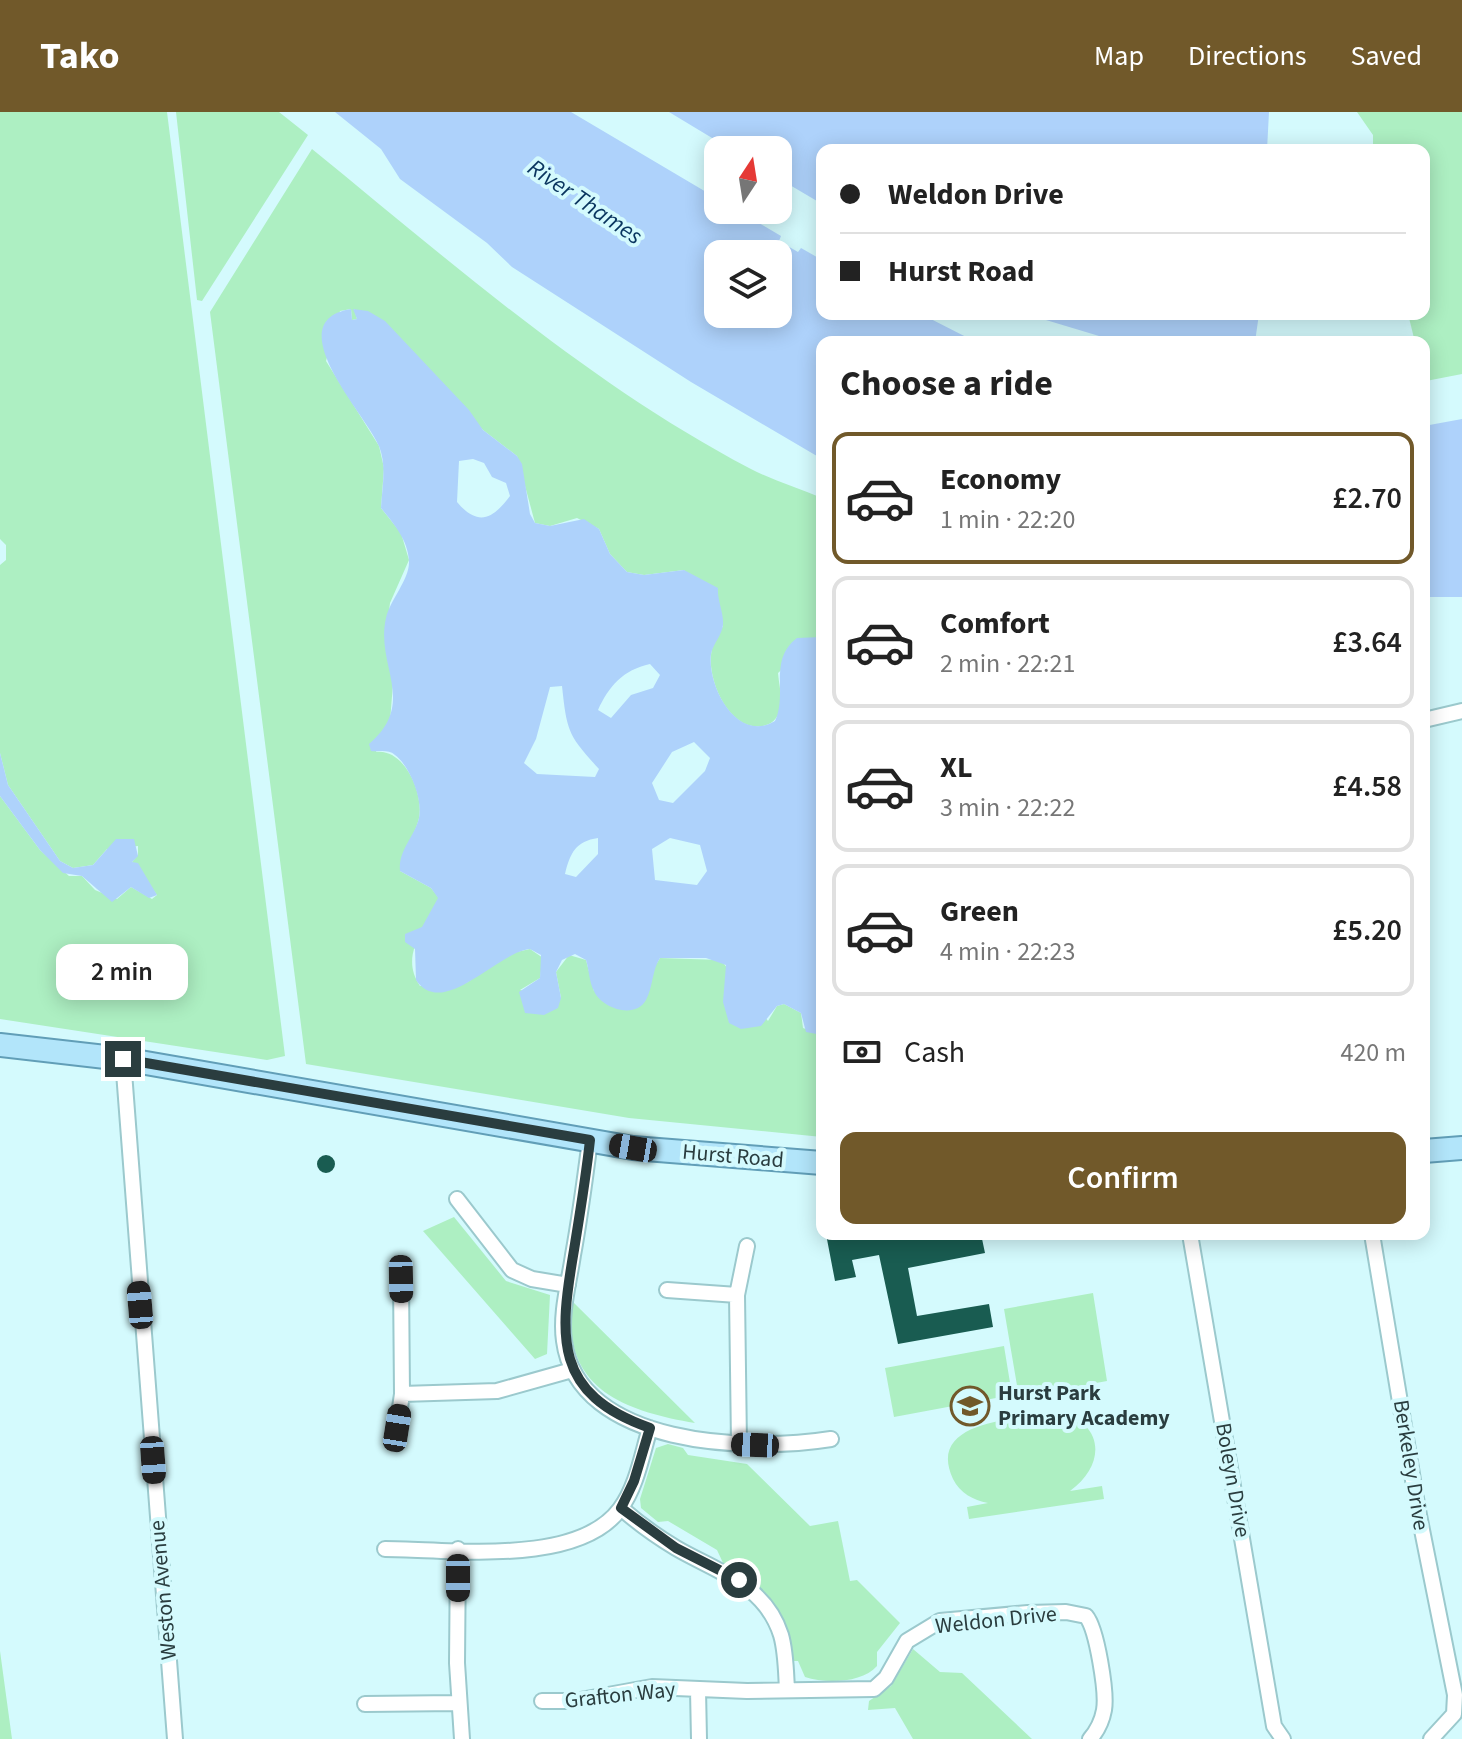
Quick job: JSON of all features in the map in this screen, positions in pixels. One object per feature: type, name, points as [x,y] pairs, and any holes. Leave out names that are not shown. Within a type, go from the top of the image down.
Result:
[{"type":"main road","name":"Hurst Road","points":[[0,1045],[123,1059],[633,1148],[816,1163]]},
{"type":"main road","points":[[1430,1151],[1462,1148]]},
{"type":"street","points":[[1430,719],[1462,711]]},
{"type":"street","name":"Weston Avenue","points":[[123,1059],[175,1739]]},
{"type":"street","points":[[590,1140],[563,1338],[572,1370],[598,1402],[613,1413],[650,1428],[739,1444],[772,1446],[831,1439]]},
{"type":"street","points":[[457,1199],[512,1270],[532,1279],[568,1285]]},
{"type":"street","name":"Boleyn Drive","points":[[1191,1240],[1274,1726],[1283,1739]]},
{"type":"street","name":"Berkeley Drive","points":[[1373,1240],[1418,1510],[1455,1695],[1454,1714],[1431,1739]]},
{"type":"street","points":[[739,1444],[737,1295],[747,1246]]},
{"type":"street","points":[[397,1428],[402,1394],[401,1279]]},
{"type":"street","points":[[667,1290],[737,1295]]},
{"type":"street","points":[[402,1394],[497,1391],[572,1370]]},
{"type":"street","points":[[385,1549],[561,1546],[596,1532],[621,1508],[634,1481],[650,1428]]},
{"type":"street","points":[[621,1508],[676,1548],[739,1580],[759,1596],[782,1637],[787,1690]]},
{"type":"street","points":[[458,1549],[457,1703],[462,1739]]},
{"type":"street","name":"Weldon Drive","points":[[787,1690],[874,1689],[886,1678],[907,1641],[940,1621],[1028,1613],[1078,1613],[1091,1622],[1105,1697],[1100,1724],[1092,1738]]},
{"type":"street","name":"Grafton Way","points":[[542,1701],[575,1701],[652,1687],[787,1690]]},
{"type":"street","name":"Grafton Way","points":[[698,1690],[699,1739]]},
{"type":"street","points":[[365,1704],[457,1703]]},
{"type":"green space","points":[[0,112],[167,112],[285,1056],[267,1060],[0,1019],[0,796],[40,850],[69,876],[82,876],[95,890],[117,899],[131,887],[152,899],[157,895],[132,862],[138,855],[138,846],[107,849],[93,865],[73,868],[60,861],[8,785],[0,753],[0,565],[6,560],[6,545],[0,539]]},
{"type":"green space","points":[[176,112],[279,112],[308,135],[202,301],[197,300]]},
{"type":"green space","points":[[1357,112],[1462,112],[1462,374],[1430,380],[1430,336],[1414,336],[1410,320],[1430,320],[1430,144],[1373,144],[1373,135]]},
{"type":"green space","points":[[312,149],[469,277],[633,399],[749,468],[816,496],[816,638],[778,673],[781,702],[776,718],[763,726],[751,726],[731,713],[717,691],[711,655],[723,626],[684,570],[644,575],[627,572],[610,554],[599,529],[577,518],[550,526],[535,523],[517,456],[483,430],[437,378],[354,309],[357,319],[352,320],[351,309],[340,311],[326,361],[379,446],[384,468],[381,508],[401,533],[409,560],[390,603],[385,644],[393,683],[390,722],[376,752],[395,757],[403,765],[410,774],[418,797],[419,818],[400,871],[431,888],[439,898],[413,951],[414,974],[420,986],[466,983],[512,953],[530,949],[543,958],[540,978],[520,990],[561,998],[556,972],[569,955],[586,960],[594,991],[657,963],[660,958],[721,960],[768,1021],[777,1006],[784,1004],[801,1013],[803,1028],[816,1033],[816,1136],[629,1118],[306,1064],[210,312]]},
{"type":"green space","points":[[454,1217],[506,1281],[550,1295],[547,1354],[535,1359],[423,1231]]},
{"type":"green space","points":[[1093,1293],[1107,1381],[1019,1397],[1004,1309]]},
{"type":"green space","points":[[573,1302],[695,1423],[644,1411],[602,1390],[587,1375],[577,1356],[572,1331]]},
{"type":"green space","points":[[1004,1346],[1012,1395],[894,1417],[885,1368]]},
{"type":"green space","points":[[1054,1413],[1083,1424],[1095,1444],[1090,1469],[1070,1491],[1102,1486],[1104,1499],[969,1519],[967,1507],[988,1503],[968,1495],[956,1484],[948,1459],[952,1444],[964,1433],[980,1426]]},
{"type":"green space","points":[[668,1444],[683,1448],[688,1455],[747,1464],[810,1526],[838,1521],[850,1581],[857,1580],[900,1623],[877,1652],[877,1666],[853,1679],[823,1681],[805,1677],[798,1661],[794,1661],[781,1614],[757,1584],[724,1565],[717,1550],[668,1521],[658,1522],[641,1508],[640,1499],[656,1448]]},
{"type":"green space","points":[[913,1649],[940,1672],[962,1673],[1032,1739],[913,1739],[895,1708],[868,1710],[869,1701],[891,1686]]},
{"type":"green space","points":[[0,1651],[12,1739],[0,1739]]},
{"type":"water","name":"River Thames","points":[[335,112],[571,112],[704,191],[704,224],[761,224],[781,236],[779,240],[704,240],[704,328],[792,328],[792,249],[798,252],[801,248],[816,257],[816,320],[933,320],[964,336],[816,336],[816,455],[691,382],[512,267],[487,243],[400,179],[381,149]]},
{"type":"water","points":[[669,112],[1269,112],[1267,144],[816,144],[816,200],[792,186],[792,136],[709,136]]},
{"type":"water","points":[[351,309],[352,320],[357,319],[353,309],[368,311],[385,321],[469,410],[483,430],[517,456],[522,464],[530,514],[535,523],[550,526],[584,519],[599,529],[610,554],[627,572],[644,575],[684,570],[718,588],[723,625],[711,654],[714,681],[727,708],[748,725],[761,726],[775,721],[783,656],[797,638],[816,637],[816,1034],[806,1032],[801,1013],[784,1004],[777,1006],[761,1026],[741,1029],[729,1023],[723,1002],[726,965],[706,958],[660,958],[646,1000],[641,1006],[627,1010],[611,1007],[598,997],[591,984],[586,960],[575,954],[562,960],[556,972],[561,998],[558,1008],[544,1015],[525,1013],[519,992],[540,978],[541,955],[530,949],[502,961],[455,989],[441,992],[427,990],[416,980],[415,949],[405,942],[405,934],[422,927],[438,898],[431,888],[400,871],[401,857],[419,818],[419,802],[401,760],[390,752],[371,751],[369,744],[391,713],[392,683],[384,635],[391,604],[406,575],[408,553],[400,533],[381,508],[383,469],[379,446],[332,371],[324,350],[322,331],[330,317]],"holes":[[[473,459],[484,463],[492,477],[506,483],[510,496],[498,510],[485,517],[472,515],[457,502],[459,461]],[[650,664],[660,675],[653,688],[631,695],[611,718],[598,710],[612,686],[640,667]],[[562,686],[571,732],[599,769],[595,777],[537,774],[524,763],[536,739],[550,687]],[[694,742],[710,758],[705,771],[673,803],[659,800],[652,783],[672,752]],[[598,838],[598,854],[576,877],[565,874],[569,860],[579,845]],[[670,838],[700,845],[707,871],[697,885],[655,880],[652,849]]]},
{"type":"water","points":[[1046,320],[1258,320],[1256,336],[1099,336]]},
{"type":"water","points":[[1462,419],[1462,597],[1430,597],[1430,425]]},
{"type":"water","points":[[0,753],[8,785],[60,861],[73,868],[93,865],[116,839],[134,839],[138,856],[132,862],[138,863],[157,895],[149,898],[131,887],[112,902],[82,876],[63,873],[40,850],[0,796]]},
{"type":"building","points":[[322,1155],[330,1155],[335,1164],[333,1171],[322,1173],[317,1168],[317,1160]]},
{"type":"building","points":[[827,1240],[982,1240],[985,1253],[908,1268],[917,1316],[989,1304],[993,1327],[898,1344],[879,1255],[852,1260],[856,1277],[835,1281]]},
{"type":"place","name":"Hurst Park Primary Academy","points":[[970,1406]]},
{"type":"route","points":[[123,1059],[590,1140],[563,1320],[567,1356],[572,1370],[598,1402],[613,1413],[650,1428],[634,1481],[621,1508],[643,1527],[676,1548],[739,1580]]}]
